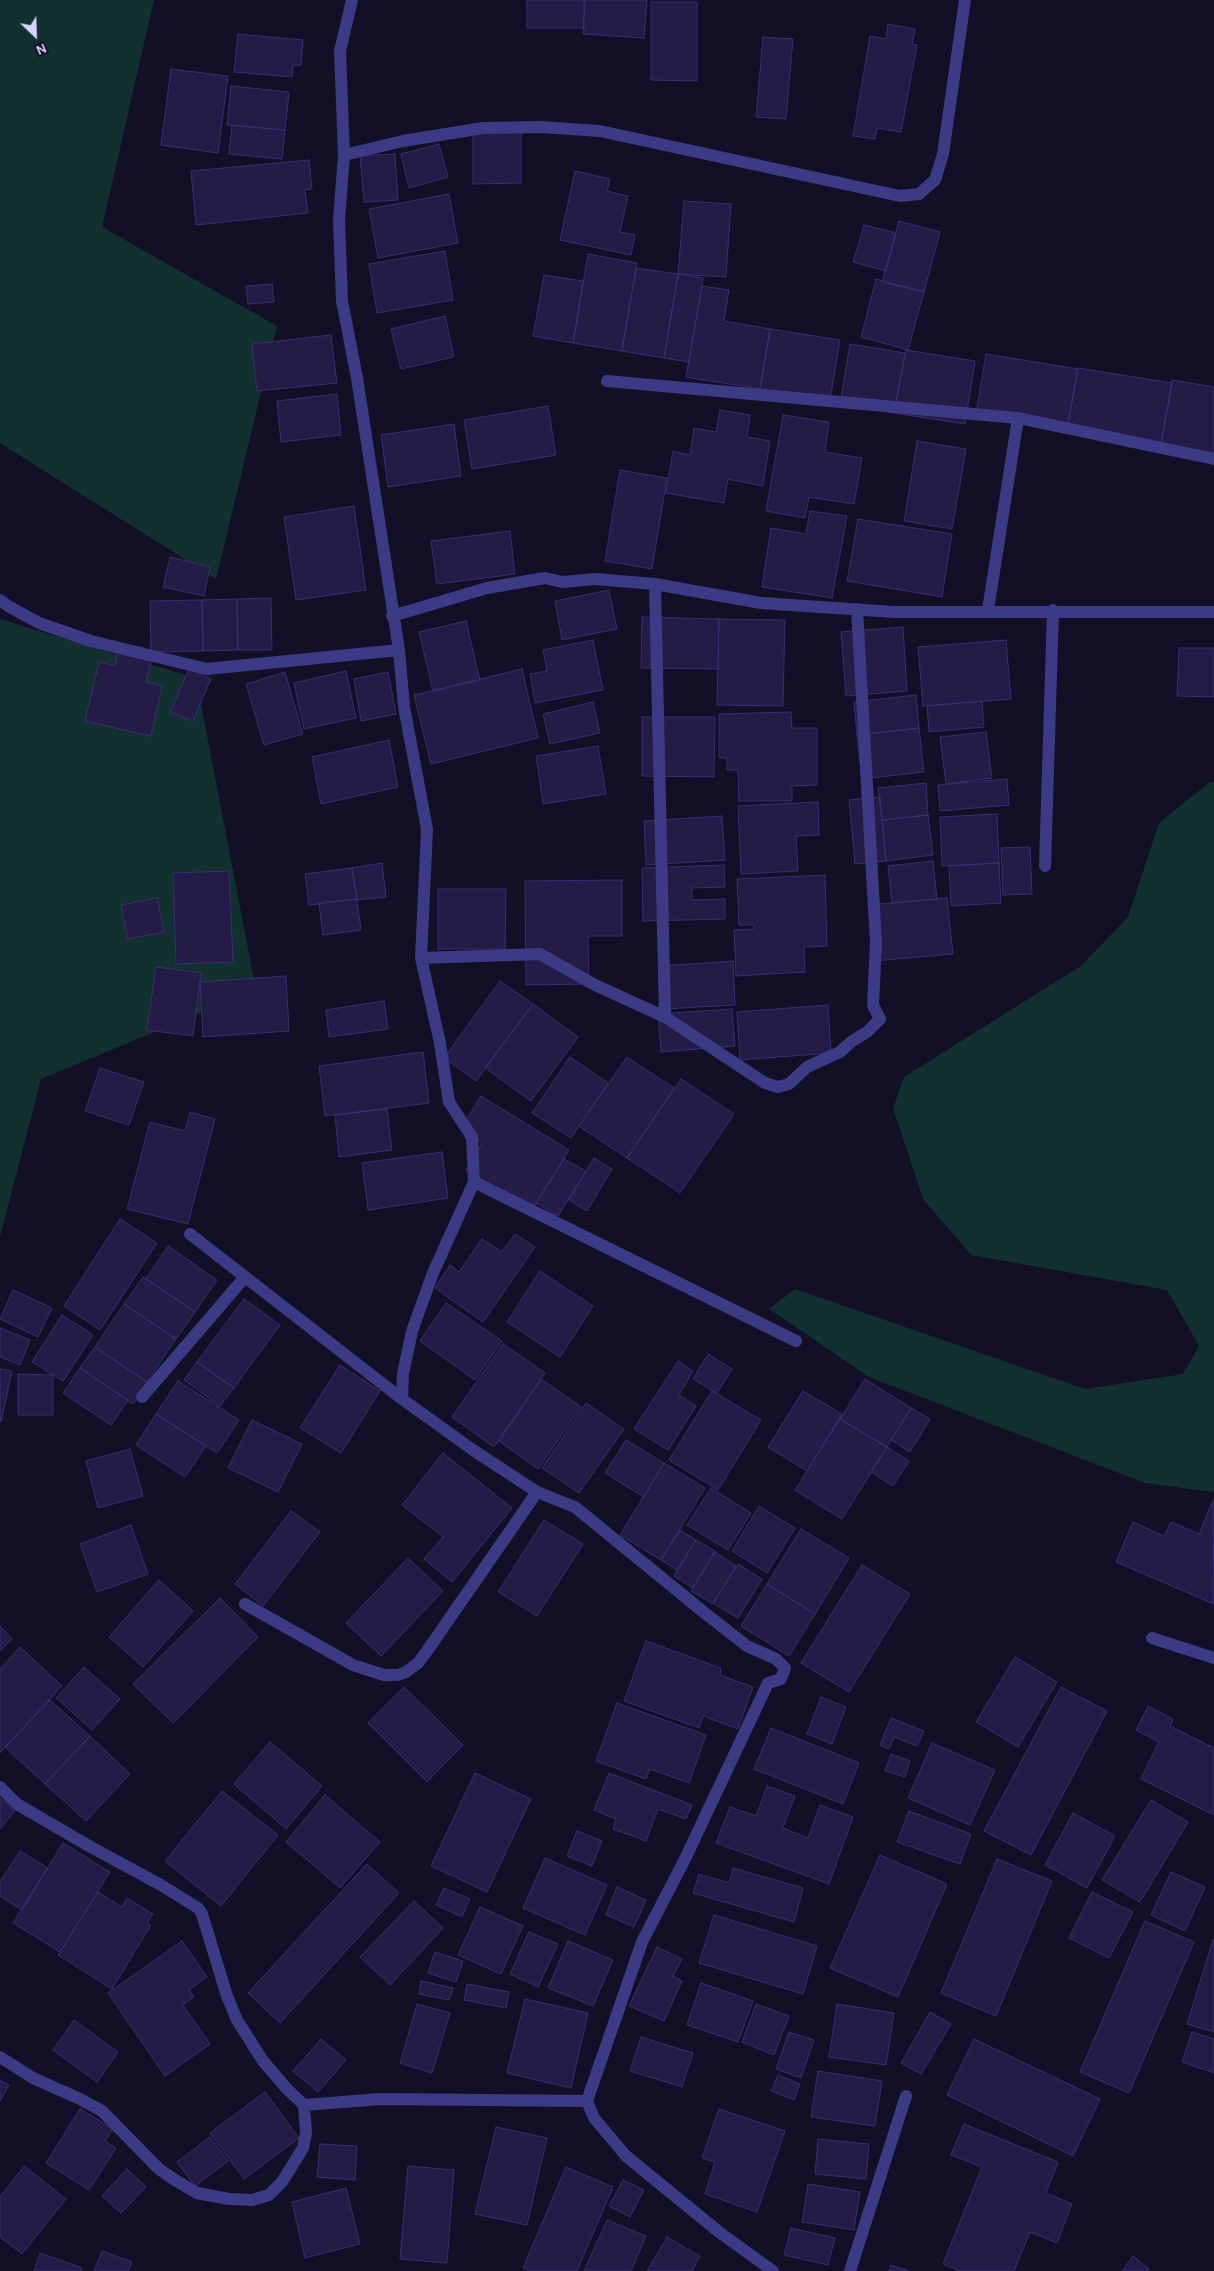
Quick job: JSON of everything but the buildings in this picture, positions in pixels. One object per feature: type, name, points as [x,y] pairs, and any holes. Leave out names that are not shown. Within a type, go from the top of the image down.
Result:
[{"type":"street","points":[[352,0],[340,51],[344,155],[339,220],[342,301],[357,378],[392,616],[399,650],[404,707],[427,830],[421,958],[440,1043],[448,1102],[472,1137],[474,1182],[433,1273],[412,1331],[403,1374],[402,1399]]},
{"type":"street","points":[[344,155],[403,141],[483,128],[541,127],[600,130],[900,196],[919,194],[935,180],[943,154],[965,0]]},
{"type":"street","points":[[606,381],[1018,418],[1214,459]]},
{"type":"street","points":[[988,610],[1018,418]]},
{"type":"street","points":[[392,616],[488,588],[545,578],[562,582],[595,579],[654,584],[761,603],[894,612],[988,610],[1214,612]]},
{"type":"street","points":[[654,584],[665,1017]]},
{"type":"street","points":[[0,600],[39,623],[91,642],[207,669],[399,650]]},
{"type":"street","points":[[421,958],[540,954],[595,985],[665,1017],[765,1082],[778,1087],[788,1084],[807,1067],[840,1052],[867,1032],[880,1019],[873,1005],[876,943],[857,609]]},
{"type":"street","points":[[1045,866],[1053,610]]},
{"type":"street","points":[[474,1182],[796,1341]]},
{"type":"street","points":[[190,1234],[402,1399],[472,1450],[537,1492],[575,1507],[747,1646],[776,1659],[784,1668],[781,1679],[768,1683],[685,1859],[642,1942],[587,2101],[594,2118],[626,2156],[719,2232],[773,2271]]},
{"type":"street","points":[[142,1397],[244,1277]]},
{"type":"street","points":[[245,1604],[353,1665],[384,1675],[398,1675],[406,1672],[418,1663],[427,1651],[537,1492]]},
{"type":"street","points":[[1152,1638],[1214,1658]]},
{"type":"street","points":[[0,1787],[17,1804],[161,1885],[198,1908],[202,1914],[227,1996],[237,2020],[264,2061],[287,2089],[304,2105],[306,2133],[303,2148],[282,2182],[269,2195],[252,2200],[229,2199],[197,2193],[159,2170],[102,2111],[33,2078],[0,2056]]},
{"type":"street","points":[[850,2271],[906,2096]]},
{"type":"street","points":[[304,2105],[381,2099],[587,2101]]},
{"type":"green space","points":[[0,0],[154,0],[102,227],[277,326],[216,579],[0,443]]},
{"type":"green space","points":[[0,619],[196,678],[256,990],[41,1079],[0,1237]]},
{"type":"green space","points":[[1210,782],[1214,782],[1214,1492],[1145,1483],[869,1377],[769,1309],[795,1289],[1085,1389],[1183,1374],[1199,1346],[1167,1290],[971,1255],[923,1199],[893,1108],[904,1077],[1081,966],[1128,917],[1159,823]]}]
